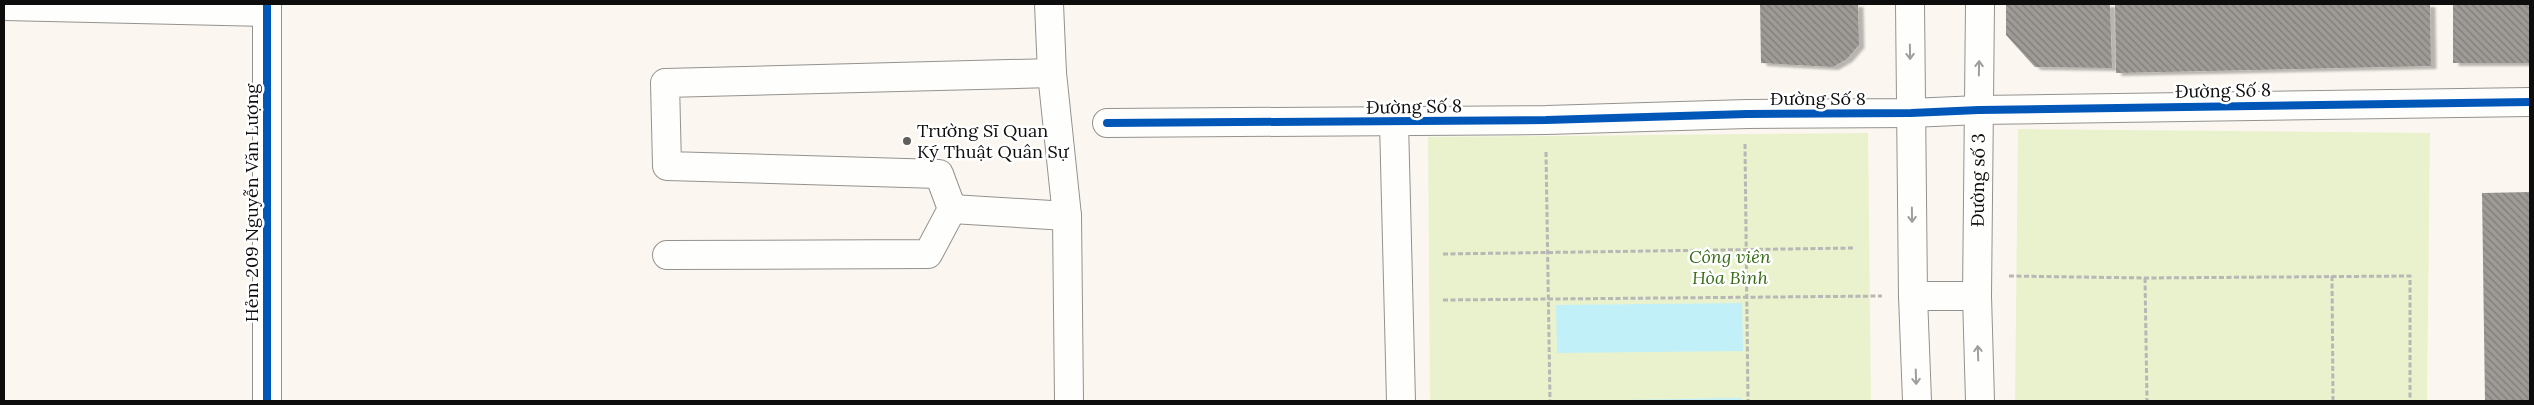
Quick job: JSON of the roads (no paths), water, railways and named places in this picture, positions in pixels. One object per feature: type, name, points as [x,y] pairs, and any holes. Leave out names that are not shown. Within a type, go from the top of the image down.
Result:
[{"type":"street","points":[[1049,4],[1052,73],[1067,216],[1069,401]]},
{"type":"street","points":[[1910,4],[1913,296],[1917,401]]},
{"type":"street","name":"Đường số 3","points":[[1980,4],[1977,286],[1980,401]]},
{"type":"street","points":[[4,6],[267,8]]},
{"type":"street","name":"Hẻm 209 Nguyễn Văn Lượng","points":[[267,8],[268,401]]},
{"type":"street","points":[[667,255],[928,254],[952,209],[939,174],[667,166],[665,83],[1052,73]]},
{"type":"street","name":"Đường Số 8","points":[[1107,123],[1394,122],[1911,113],[1979,110],[2530,102]]},
{"type":"street","points":[[1394,122],[1401,401]]},
{"type":"street","points":[[952,209],[1067,216]]},
{"type":"street","points":[[1913,296],[1977,286]]},
{"type":"water","points":[[1742,303],[1743,351],[1557,353],[1556,305]]},
{"type":"water","points":[[1742,398],[1742,401],[1556,401]]},
{"type":"place","name":"Trường Sĩ Quan Kỹ Thuật Quân Sự","points":[[907,141]]},
{"type":"park label","name":"Công viên Hòa Bình","points":[[1730,267]]}]
